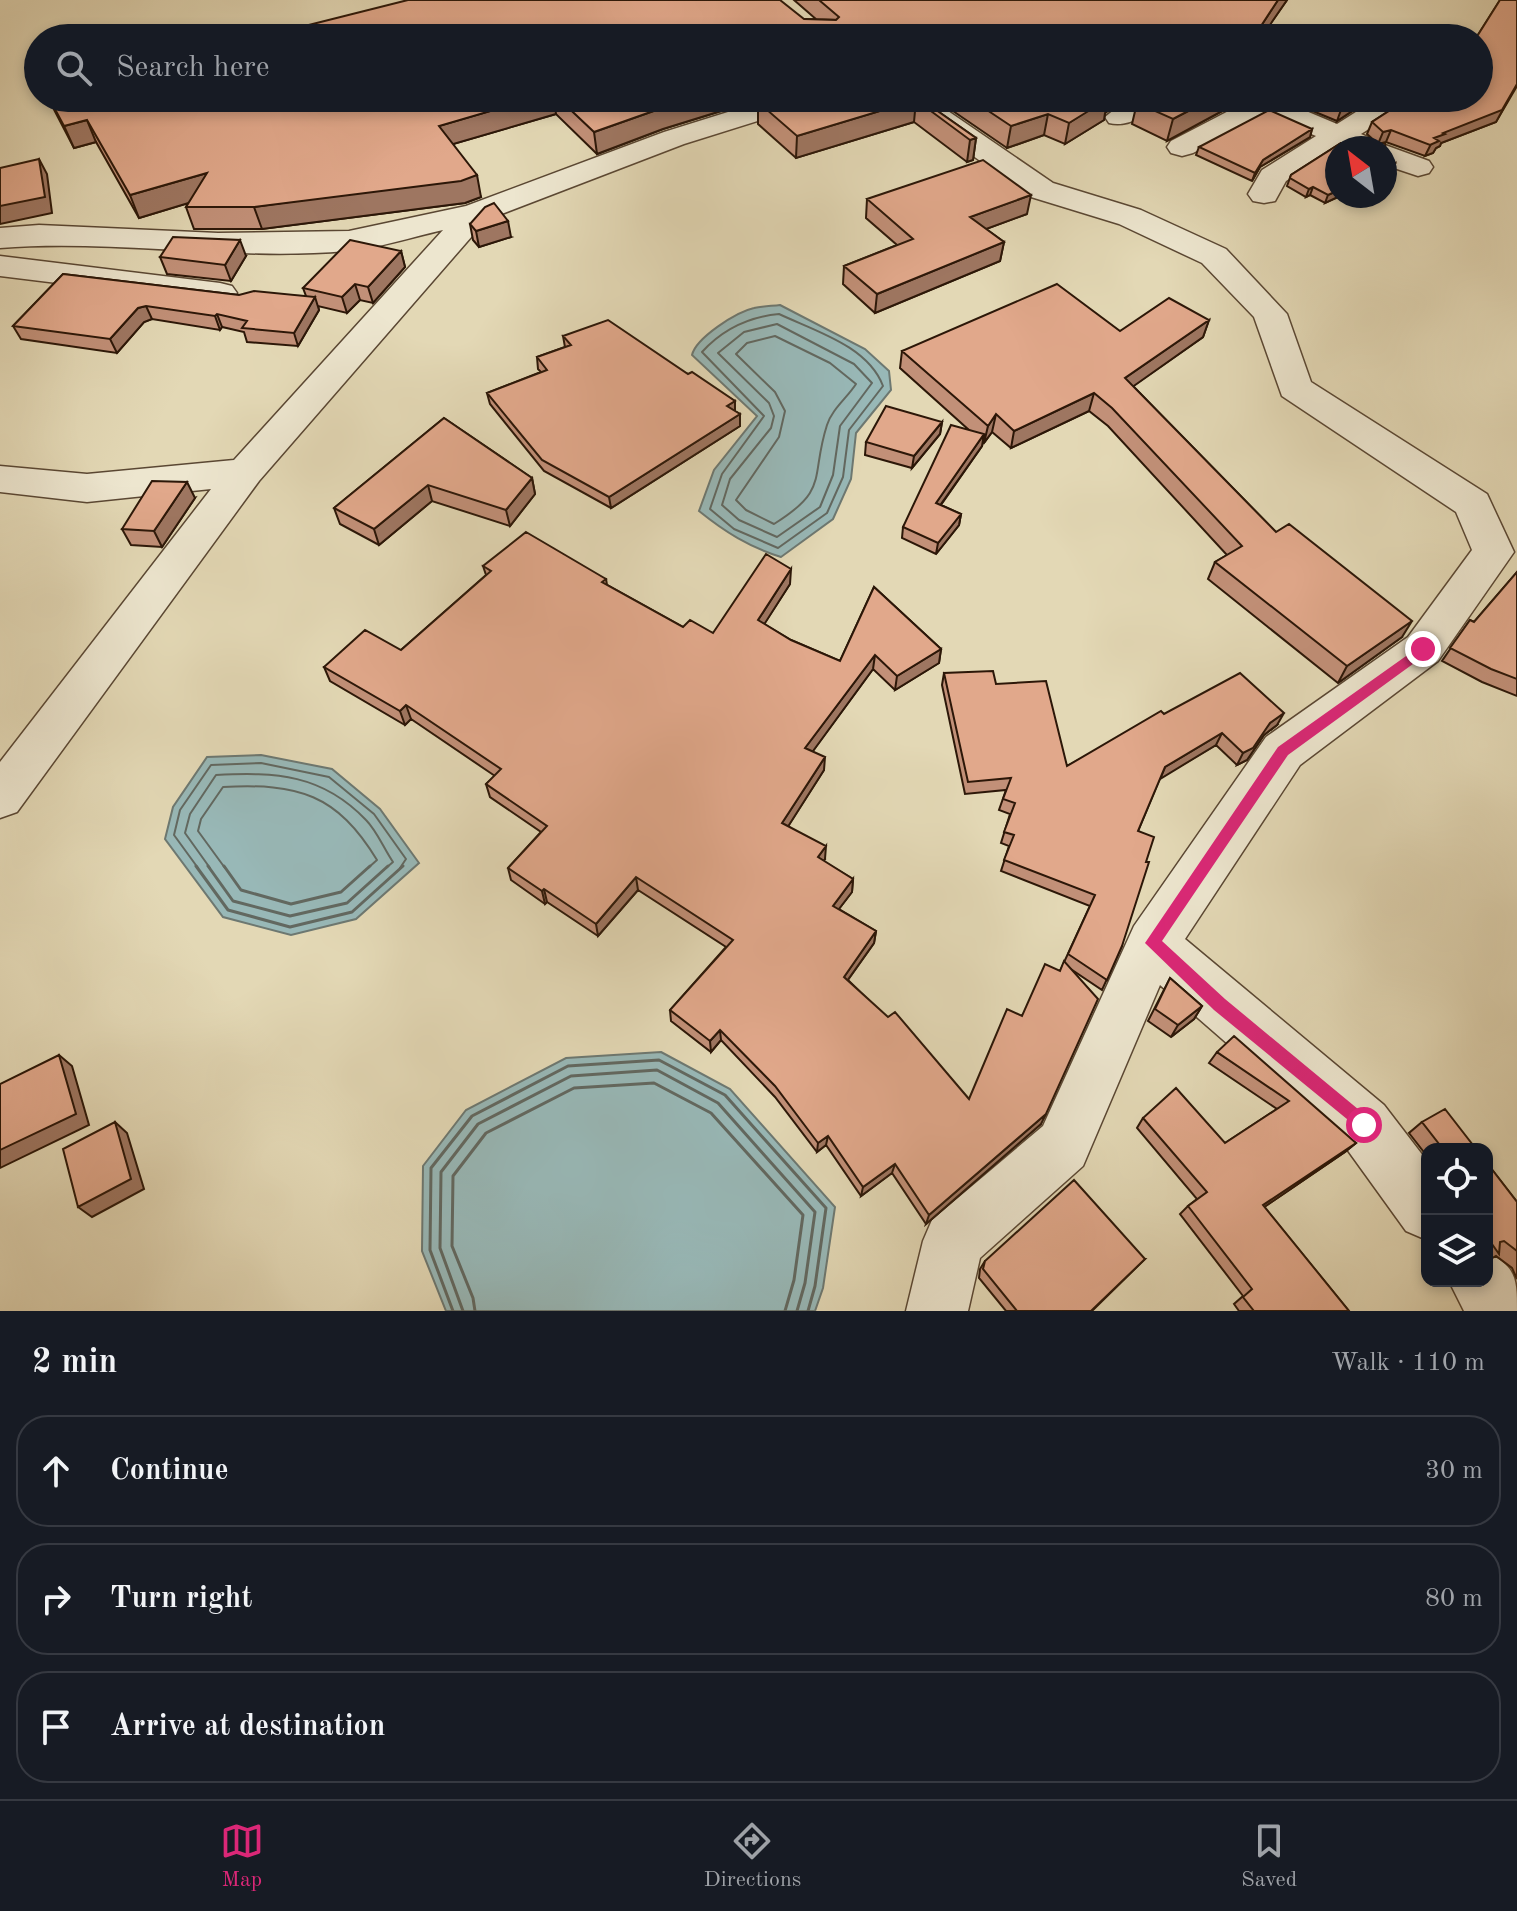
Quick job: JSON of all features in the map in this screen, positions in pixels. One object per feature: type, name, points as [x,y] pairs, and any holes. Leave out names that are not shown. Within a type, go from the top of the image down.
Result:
[{"type":"street","points":[[0,238],[39,235],[218,243],[349,241],[475,213],[674,138],[757,112]]},
{"type":"street","points":[[930,112],[1042,190],[1130,217],[1214,256],[1270,314],[1295,388],[1473,504],[1493,552],[1423,649],[1283,751],[1152,943],[1063,1146],[953,1241],[937,1311]]},
{"type":"street","points":[[1119,117],[1127,112]]},
{"type":"street","points":[[1182,147],[1244,112]]},
{"type":"street","points":[[1290,112],[1341,136],[1377,112]]},
{"type":"street","points":[[1264,194],[1273,176],[1325,145]]},
{"type":"street","points":[[1397,159],[1418,167]]},
{"type":"street","points":[[0,798],[245,472],[475,213]]},
{"type":"street","points":[[0,266],[244,296]]},
{"type":"street","points":[[0,479],[87,488],[245,472]]},
{"type":"street","points":[[1152,943],[1219,1004],[1364,1125],[1421,1202]]},
{"type":"street","points":[[1484,1287],[1502,1311]]},
{"type":"water","points":[[780,305],[865,349],[889,371],[891,390],[856,433],[851,479],[833,519],[781,557],[738,538],[699,511],[714,470],[757,416],[692,355],[701,341],[728,320],[746,310]]},
{"type":"water","points":[[261,755],[332,769],[380,809],[419,863],[356,919],[291,935],[223,917],[165,839],[173,807],[207,757]]},
{"type":"water","points":[[661,1052],[730,1089],[835,1207],[823,1288],[815,1311],[446,1311],[422,1251],[423,1166],[466,1110],[566,1058]]},
{"type":"building","points":[[408,0],[780,0],[804,19],[836,20],[839,17],[819,0],[1278,0],[1262,24],[313,24]]},
{"type":"building","points":[[1500,0],[1517,0],[1517,84],[1502,110],[1443,133],[1434,138],[1439,141],[1430,145],[1391,130],[1383,132],[1372,122],[1387,112],[1493,112],[1493,24],[1485,24]]},
{"type":"building","points":[[56,112],[487,112],[439,126],[477,175],[461,181],[254,207],[186,207],[207,173],[130,195],[87,120],[64,126]]},
{"type":"building","points":[[573,112],[651,112],[594,132]]},
{"type":"building","points":[[769,112],[876,112],[797,136]]},
{"type":"building","points":[[932,112],[939,112],[976,138],[970,140]]},
{"type":"building","points":[[990,112],[1087,112],[1069,123],[1048,114],[1011,126]]},
{"type":"building","points":[[1157,112],[1186,112],[1173,119]]},
{"type":"building","points":[[1265,112],[1274,112],[1312,129],[1263,160],[1255,173],[1199,147]]},
{"type":"building","points":[[1325,153],[1325,193],[1313,187],[1309,189],[1290,178]]},
{"type":"building","points":[[39,159],[45,197],[0,206],[0,168]]},
{"type":"building","points":[[983,160],[1031,195],[970,217],[1004,242],[877,294],[844,266],[913,239],[867,199]]},
{"type":"building","points":[[494,203],[508,221],[476,231],[470,224],[485,207]]},
{"type":"building","points":[[173,237],[240,240],[225,265],[160,257]]},
{"type":"building","points":[[350,240],[401,251],[368,287],[355,284],[342,297],[303,288]]},
{"type":"building","points":[[63,274],[239,295],[254,291],[315,297],[294,333],[242,328],[247,321],[217,314],[146,306],[138,308],[110,339],[13,326]]},
{"type":"building","points":[[1057,284],[1120,331],[1169,298],[1209,320],[1125,378],[1276,532],[1289,524],[1412,621],[1347,666],[1215,562],[1242,546],[1112,408],[1094,393],[1014,431],[996,414],[988,426],[902,351]]},
{"type":"building","points":[[608,320],[688,374],[692,372],[735,401],[727,406],[740,414],[609,497],[542,460],[487,393],[547,370],[537,357],[571,345],[563,336]]},
{"type":"building","points":[[886,406],[942,422],[914,456],[866,442]]},
{"type":"building","points":[[444,418],[532,478],[506,510],[428,485],[374,529],[334,508]]},
{"type":"building","points":[[951,425],[984,434],[936,503],[961,514],[938,543],[903,527]]},
{"type":"building","points":[[152,481],[187,482],[154,531],[122,529]]},
{"type":"building","points":[[526,532],[606,579],[602,582],[683,627],[690,620],[713,633],[766,554],[791,569],[758,620],[791,640],[840,661],[874,587],[941,649],[897,676],[875,655],[805,748],[825,757],[782,823],[826,846],[818,857],[853,879],[833,906],[876,931],[844,977],[888,1017],[895,1012],[969,1099],[1007,1009],[1022,1016],[1045,964],[1060,971],[1064,961],[1098,999],[1046,1114],[929,1215],[895,1164],[863,1187],[828,1136],[818,1143],[775,1086],[720,1030],[710,1041],[670,1010],[733,940],[636,877],[596,924],[544,889],[542,891],[508,868],[547,826],[486,784],[501,769],[406,705],[400,711],[324,667],[365,630],[401,650],[491,571],[483,566]]},
{"type":"building","points":[[1517,572],[1517,679],[1450,648],[1470,620],[1474,622]]},
{"type":"building","points":[[993,671],[996,684],[1046,681],[1067,766],[1161,711],[1164,714],[1240,673],[1284,713],[1270,723],[1253,748],[1243,753],[1222,733],[1165,767],[1138,831],[1154,837],[1146,862],[1149,862],[1122,946],[1107,980],[1068,954],[1095,895],[1004,860],[1014,835],[1004,832],[1015,803],[1003,799],[1011,778],[968,782],[944,673]]},
{"type":"building","points":[[1170,978],[1202,1006],[1178,1025],[1155,1009]]},
{"type":"building","points":[[1234,1036],[1356,1143],[1263,1205],[1349,1311],[1254,1311],[1243,1297],[1252,1289],[1188,1206],[1207,1192],[1143,1118],[1176,1088],[1225,1143],[1289,1101],[1217,1052]]},
{"type":"building","points":[[59,1055],[76,1114],[0,1150],[0,1084]]},
{"type":"building","points":[[1445,1109],[1471,1143],[1438,1143],[1422,1122]]},
{"type":"building","points":[[115,1122],[131,1179],[78,1207],[63,1149]]},
{"type":"building","points":[[1493,1171],[1517,1202],[1517,1251],[1504,1241],[1500,1242],[1499,1254],[1493,1246]]},
{"type":"building","points":[[1074,1180],[1145,1259],[1091,1311],[1017,1311],[983,1269],[985,1261]]},
{"type":"route","points":[[1364,1125],[1219,1004],[1152,943],[1283,751],[1423,649]]}]
